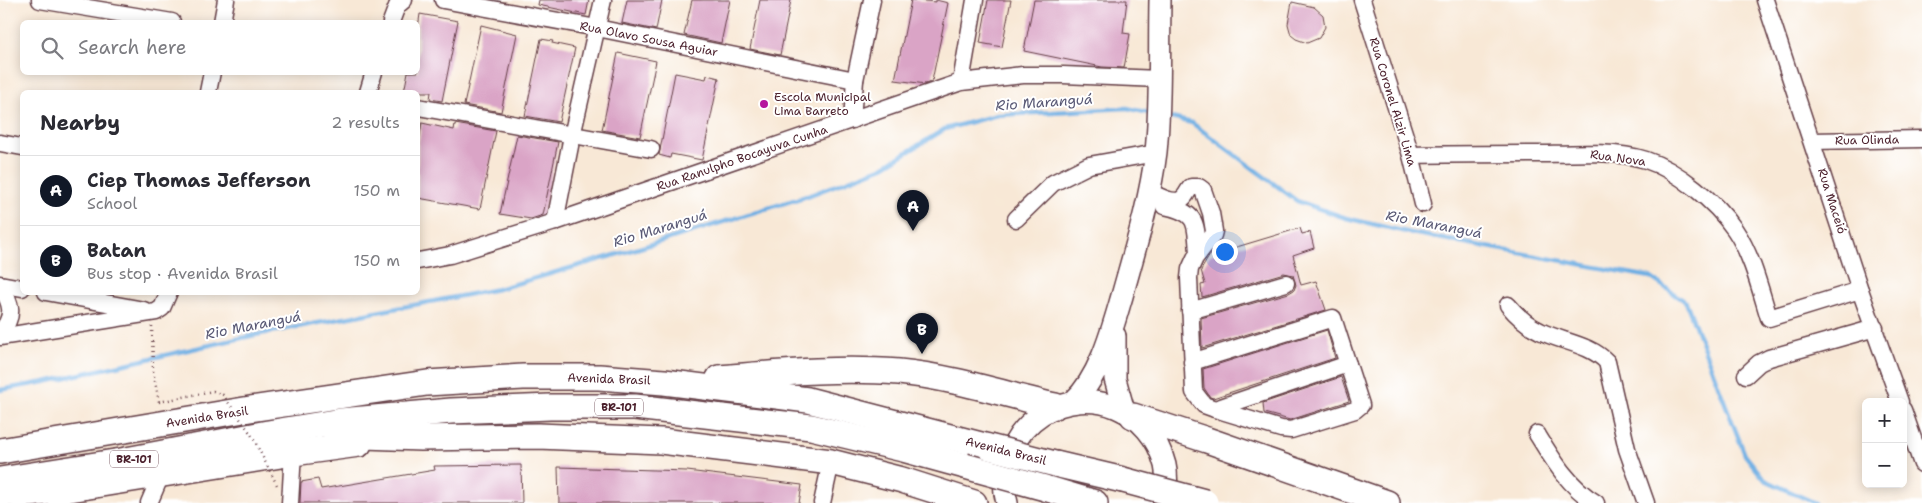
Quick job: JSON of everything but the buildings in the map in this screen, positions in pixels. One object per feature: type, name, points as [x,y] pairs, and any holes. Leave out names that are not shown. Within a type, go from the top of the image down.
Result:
[{"type":"highway","points":[[664,382],[798,372],[865,370],[900,372],[939,378],[1064,404]]},
{"type":"highway","name":"Avenida Brasil","points":[[0,451],[250,409],[427,383],[523,377],[599,377],[664,382],[808,400],[1207,502]]},
{"type":"highway","name":"Avenida Brasil","points":[[5,492],[121,461],[341,421],[451,411],[550,407],[635,407],[811,428],[903,449],[1095,503]]},
{"type":"highway","points":[[1128,413],[1387,503]]},
{"type":"highway","points":[[268,433],[421,438],[538,436],[661,441],[831,462],[902,480],[974,503]]},
{"type":"highway","points":[[5,492],[30,494],[293,453],[421,438]]},
{"type":"main road","points":[[1007,503],[1004,492],[1005,465],[1015,440],[1032,420],[1064,404],[1085,389],[1096,369],[1115,321],[1147,197],[1156,153],[1159,104],[1160,0]]},
{"type":"main road","points":[[1115,321],[1115,378],[1128,413]]},
{"type":"main road","points":[[1064,404],[1091,401],[1108,404],[1128,413],[1148,430],[1159,447],[1165,466],[1167,487],[1164,503]]},
{"type":"street","points":[[40,0],[160,20]]},
{"type":"street","points":[[222,20],[226,0]]},
{"type":"street","points":[[392,20],[397,6],[404,0]]},
{"type":"street","name":"Rua Olavo Sousa Aguiar","points":[[443,0],[597,28],[855,80]]},
{"type":"street","points":[[555,222],[572,136],[603,0]]},
{"type":"street","points":[[852,120],[855,80],[872,0]]},
{"type":"street","points":[[961,82],[975,0]]},
{"type":"street","name":"Rua Coronel Alzir Lima","points":[[1362,0],[1411,155],[1423,204]]},
{"type":"street","name":"Rua Maceió","points":[[1765,0],[1860,290],[1899,398]]},
{"type":"street","points":[[208,90],[211,75]]},
{"type":"street","points":[[369,90],[373,75]]},
{"type":"street","name":"Rua Ranulpho Bocayuva Cunha","points":[[420,261],[450,255],[555,222],[961,82],[1023,75],[1159,79]]},
{"type":"street","points":[[420,107],[651,149]]},
{"type":"street","name":"Rua Olinda","points":[[1812,141],[1922,140]]},
{"type":"street","points":[[0,143],[20,147]]},
{"type":"street","points":[[1016,219],[1053,183],[1089,165],[1156,153]]},
{"type":"street","name":"Rua Nova","points":[[1411,155],[1586,153],[1646,160],[1669,171],[1693,187],[1709,201],[1735,230],[1755,275],[1769,318],[1860,290]]},
{"type":"street","points":[[1147,197],[1178,201],[1185,197],[1191,187],[1200,187],[1203,190],[1211,213],[1214,231],[1190,269],[1190,311],[1192,362],[1194,392],[1204,405],[1281,429],[1291,430],[1355,410],[1361,405],[1333,318],[1192,362]]},
{"type":"street","points":[[1147,197],[1189,214],[1196,233],[1198,254]]},
{"type":"street","points":[[1190,311],[1286,283]]},
{"type":"street","points":[[0,285],[20,288]]},
{"type":"street","points":[[0,285],[9,300],[11,312],[6,326],[0,333]]},
{"type":"street","points":[[62,295],[156,312]]},
{"type":"street","points":[[0,336],[156,312],[162,308],[168,295]]},
{"type":"street","points":[[1508,304],[1522,321],[1540,332],[1574,343],[1596,353],[1607,362],[1624,441],[1646,503]]},
{"type":"street","points":[[1746,375],[1758,362],[1875,328]]},
{"type":"street","points":[[1215,409],[1348,364]]},
{"type":"street","points":[[1907,421],[1922,464]]},
{"type":"street","points":[[1537,434],[1571,482],[1596,503]]},
{"type":"street","points":[[290,503],[293,453]]},
{"type":"street","points":[[822,503],[831,462]]},
{"type":"street","points":[[149,503],[161,475]]},
{"type":"path","points":[[156,312],[152,326],[153,371],[159,402],[213,391],[223,395],[251,434],[277,485]]},
{"type":"waterway","name":"Rio Maranguá","points":[[0,390],[45,382],[255,335],[498,289],[646,246],[810,195],[883,167],[945,129],[997,115],[1127,108],[1153,114]]},
{"type":"waterway","name":"Rio Maranguá","points":[[1163,116],[1192,123],[1297,201],[1346,218],[1411,233],[1650,277],[1686,302],[1745,455],[1765,480],[1815,503]]},
{"type":"place","name":"Escola Municipal Lima Barreto","points":[[764,104]]},
{"type":"place","name":"Ciep Thomas Jefferson","points":[[913,231]]},
{"type":"place","name":"Batan","points":[[922,354]]}]
